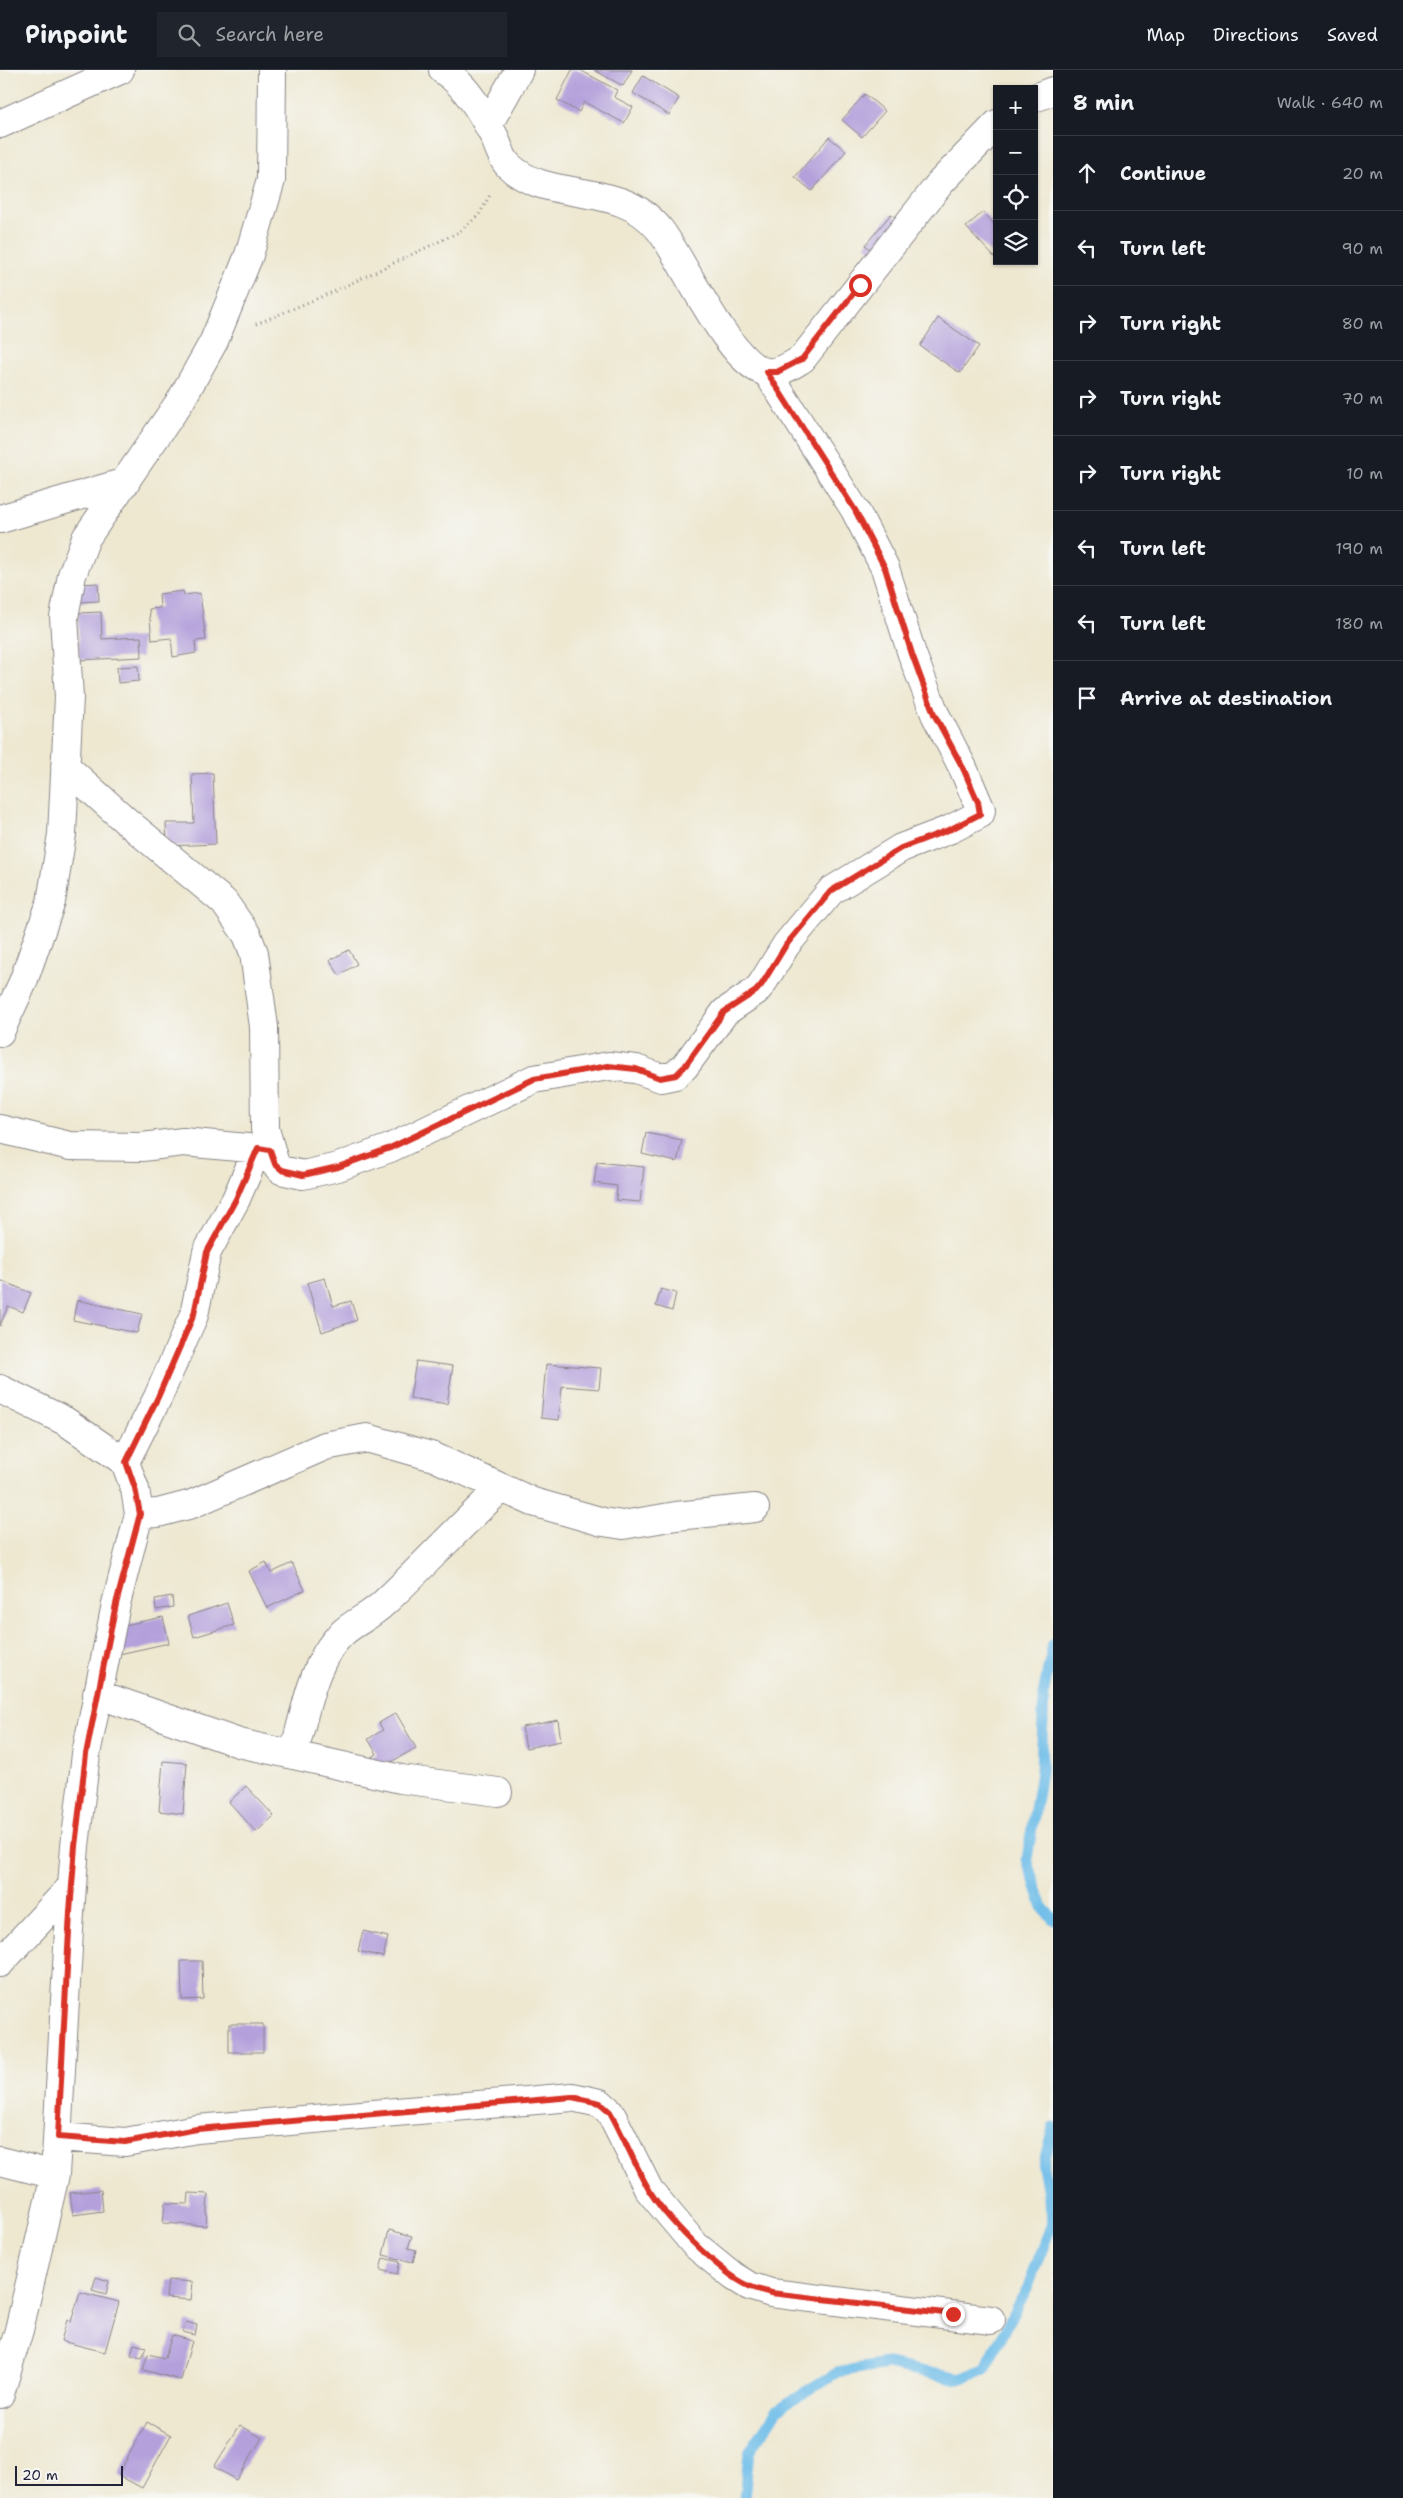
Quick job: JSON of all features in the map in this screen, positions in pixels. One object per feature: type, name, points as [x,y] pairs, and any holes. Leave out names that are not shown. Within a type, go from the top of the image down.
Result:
[{"type":"street","points":[[0,124],[120,70]]},
{"type":"street","points":[[0,1032],[24,982],[51,902],[62,834],[69,697],[64,617],[72,575],[86,538],[181,400],[214,341],[249,255],[271,180],[272,70]]},
{"type":"street","points":[[442,70],[466,91],[488,125],[506,164],[525,179],[618,200],[640,210],[660,230],[718,326],[755,368],[767,372],[777,372],[802,359],[941,182],[993,128]]},
{"type":"street","points":[[488,125],[519,70]]},
{"type":"street","points":[[1038,97],[1053,91]]},
{"type":"street","points":[[0,1129],[70,1146],[142,1147],[183,1142],[264,1149],[282,1170],[303,1175],[338,1167],[390,1148],[534,1079],[608,1066],[636,1069],[660,1078],[676,1075],[685,1066],[724,1012],[756,991],[762,984],[786,945],[831,891],[901,848],[951,829],[980,814],[978,802],[963,768],[934,714],[912,654],[885,568],[855,510],[767,372]]},
{"type":"street","points":[[0,519],[126,482]]},
{"type":"street","points":[[65,766],[124,820],[224,902],[247,935],[254,953],[263,1019],[264,1149],[207,1252],[194,1314],[158,1397],[126,1462]]},
{"type":"street","points":[[0,1389],[65,1421],[126,1462],[135,1488],[140,1514],[116,1604],[86,1754],[72,1886],[55,2175],[19,2330],[0,2394]]},
{"type":"street","points":[[140,1514],[158,1513],[192,1504],[325,1446],[368,1438],[434,1457],[533,1502],[574,1515],[623,1525],[676,1516],[755,1508]]},
{"type":"street","points":[[293,1755],[325,1655],[340,1634],[386,1601],[465,1521],[501,1488]]},
{"type":"street","points":[[98,1694],[239,1743],[401,1779],[498,1792]]},
{"type":"street","points":[[0,1963],[72,1886]]},
{"type":"street","points":[[58,2137],[125,2142],[197,2129],[572,2097],[600,2103],[610,2112],[654,2197],[695,2245],[733,2276],[749,2286],[771,2293],[992,2320]]},
{"type":"street","points":[[0,2161],[55,2175]]},
{"type":"path","points":[[214,341],[333,292],[459,232],[479,215],[506,164]]},
{"type":"building","points":[[572,70],[580,70],[617,90],[614,97],[633,107],[624,123],[584,102],[579,112],[557,100]]},
{"type":"building","points":[[594,70],[632,70],[623,86]]},
{"type":"building","points":[[643,76],[679,98],[669,115],[633,93]]},
{"type":"building","points":[[865,94],[885,111],[862,137],[842,120]]},
{"type":"building","points":[[829,137],[846,151],[812,191],[795,177]]},
{"type":"building","points":[[983,212],[993,223],[993,256],[966,227]]},
{"type":"building","points":[[891,214],[904,224],[878,255],[865,245]]},
{"type":"building","points":[[938,318],[979,346],[960,373],[920,346]]},
{"type":"building","points":[[98,583],[99,601],[80,602],[80,584]]},
{"type":"building","points":[[183,591],[184,595],[200,593],[206,640],[195,641],[196,653],[173,657],[171,638],[152,640],[149,609],[160,608],[159,594]]},
{"type":"building","points":[[101,612],[102,639],[141,637],[142,657],[79,660],[78,613]]},
{"type":"building","points":[[138,666],[139,681],[118,683],[117,667]]},
{"type":"building","points":[[213,773],[216,844],[167,846],[166,823],[194,823],[192,774]]},
{"type":"building","points":[[349,950],[357,964],[339,975],[330,960]]},
{"type":"building","points":[[646,1133],[682,1140],[677,1162],[642,1154]]},
{"type":"building","points":[[597,1162],[644,1167],[640,1202],[616,1200],[617,1186],[594,1183]]},
{"type":"building","points":[[325,1278],[333,1306],[351,1301],[357,1320],[322,1332],[307,1283]]},
{"type":"building","points":[[0,1280],[31,1293],[23,1312],[8,1306],[0,1326]]},
{"type":"building","points":[[661,1289],[676,1293],[672,1311],[656,1306]]},
{"type":"building","points":[[77,1300],[142,1314],[137,1333],[73,1320]]},
{"type":"building","points":[[416,1361],[453,1366],[447,1404],[410,1398]]},
{"type":"building","points":[[546,1364],[601,1368],[599,1389],[562,1386],[559,1420],[541,1418]]},
{"type":"building","points":[[266,1562],[271,1573],[292,1563],[305,1590],[267,1608],[249,1571]]},
{"type":"building","points":[[172,1596],[173,1607],[156,1610],[155,1599]]},
{"type":"building","points":[[227,1603],[234,1625],[194,1637],[188,1616]]},
{"type":"building","points":[[163,1617],[169,1643],[110,1656],[105,1629]]},
{"type":"building","points":[[396,1713],[416,1748],[375,1771],[368,1759],[377,1754],[368,1739],[383,1730],[379,1723]]},
{"type":"building","points":[[558,1720],[561,1741],[526,1748],[522,1727]]},
{"type":"building","points":[[163,1761],[187,1763],[183,1814],[159,1811]]},
{"type":"building","points":[[246,1786],[274,1816],[256,1832],[229,1802]]},
{"type":"building","points":[[363,1931],[388,1937],[383,1957],[358,1951]]},
{"type":"building","points":[[181,1961],[202,1961],[203,1999],[182,2000]]},
{"type":"building","points":[[229,2024],[263,2024],[263,2052],[229,2052]]},
{"type":"building","points":[[101,2190],[103,2211],[73,2215],[70,2193]]},
{"type":"building","points":[[189,2193],[208,2194],[206,2226],[163,2223],[165,2203],[188,2204]]},
{"type":"building","points":[[389,2230],[412,2236],[408,2248],[416,2250],[413,2262],[383,2255]]},
{"type":"building","points":[[383,2258],[400,2262],[397,2274],[380,2270]]},
{"type":"building","points":[[96,2277],[109,2281],[106,2294],[92,2290]]},
{"type":"building","points":[[168,2280],[193,2282],[191,2300],[166,2298]]},
{"type":"building","points":[[80,2292],[119,2302],[105,2352],[61,2341],[67,2320],[71,2322]]},
{"type":"building","points":[[186,2322],[197,2325],[195,2335],[183,2332]]},
{"type":"building","points":[[172,2335],[192,2341],[181,2380],[143,2370],[148,2354],[165,2358]]},
{"type":"building","points":[[134,2344],[146,2347],[142,2358],[131,2355]]},
{"type":"building","points":[[147,2422],[171,2435],[142,2488],[118,2475]]},
{"type":"building","points":[[240,2425],[262,2438],[236,2480],[214,2467]]},
{"type":"waterway","points":[[1053,1644],[1044,1690],[1041,1772],[1027,1859],[1043,1908],[1053,1919]]},
{"type":"waterway","points":[[744,2498],[749,2453],[777,2410],[837,2372],[887,2364],[959,2379],[984,2370],[1029,2284],[1053,2221],[1043,2166],[1053,2127]]},
{"type":"route","points":[[860,285],[802,359],[777,372],[767,372],[855,510],[885,568],[912,654],[934,714],[963,768],[981,810],[980,814],[935,836],[901,848],[865,868],[831,891],[786,945],[762,984],[756,991],[733,1004],[724,1012],[711,1032],[676,1075],[660,1078],[636,1069],[608,1066],[534,1079],[483,1102],[449,1122],[390,1148],[338,1167],[303,1175],[282,1170],[275,1164],[270,1150],[258,1148],[236,1199],[207,1252],[194,1314],[158,1397],[126,1462],[135,1488],[140,1514],[116,1604],[86,1754],[75,1846],[70,1912],[58,2137],[125,2142],[159,2138],[197,2129],[572,2097],[600,2103],[610,2112],[649,2190],[695,2245],[733,2276],[749,2286],[771,2293],[953,2314]]}]
